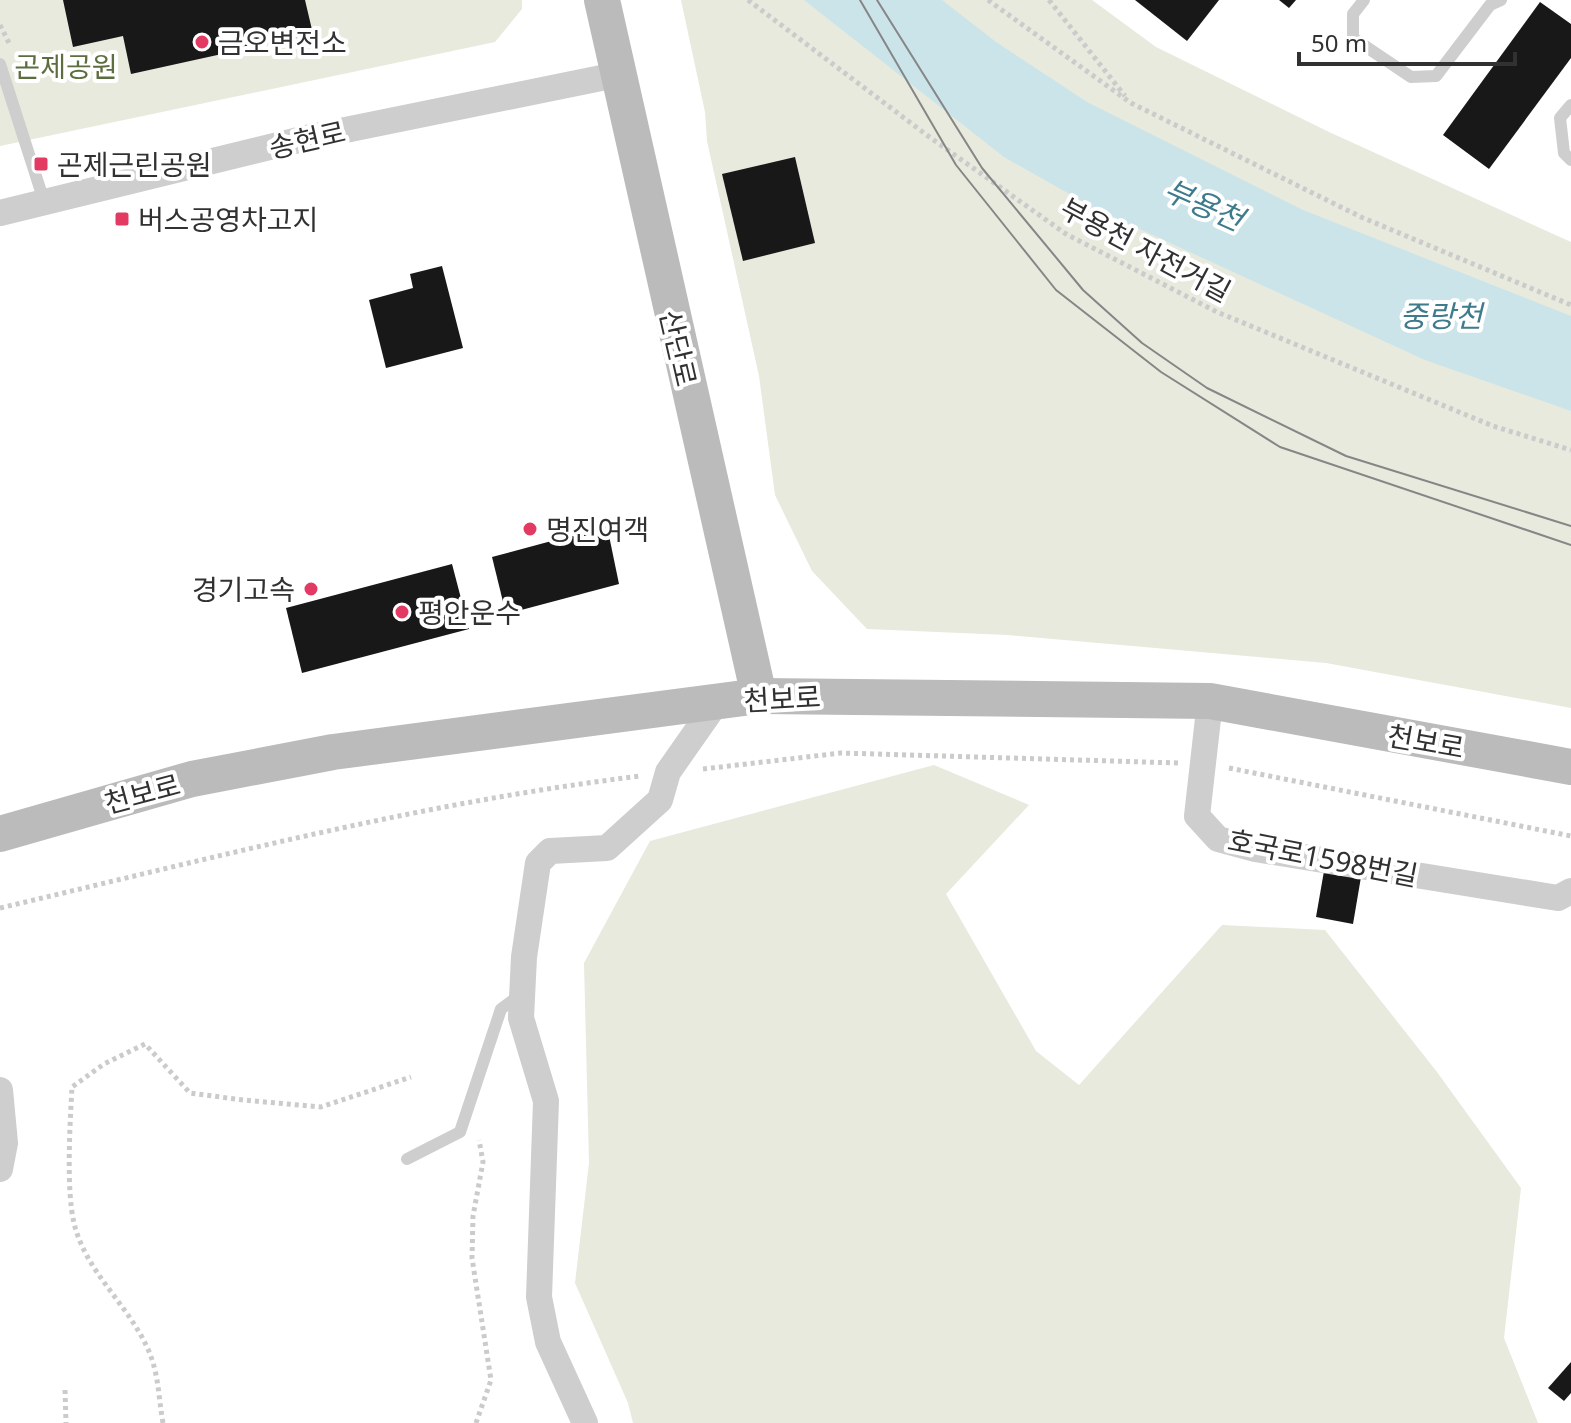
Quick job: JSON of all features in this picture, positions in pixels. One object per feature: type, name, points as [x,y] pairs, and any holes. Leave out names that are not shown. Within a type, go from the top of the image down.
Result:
[{"type":"main road","name":"산단로","points":[[602,0],[616,75],[759,696]]},
{"type":"main road","name":"천보로","points":[[0,834],[192,779],[333,752],[759,696],[1210,701],[1571,767]]},
{"type":"street","name":"송현로","points":[[0,213],[311,137],[616,75]]},
{"type":"street","name":"호국로1598번길","points":[[1210,701],[1197,816],[1218,839],[1255,849],[1558,898],[1571,891]]},
{"type":"street","points":[[585,1423],[548,1342],[539,1297],[546,1101],[521,1018],[538,863],[550,851],[607,848],[660,800],[668,772],[717,702]]},
{"type":"street","points":[[0,1090],[5,1143],[0,1169]]},
{"type":"lane","points":[[1364,0],[1353,14],[1353,38],[1411,77],[1436,76],[1491,2]]},
{"type":"lane","points":[[0,64],[44,201]]},
{"type":"lane","points":[[1571,105],[1560,118],[1564,153],[1571,160]]},
{"type":"lane","points":[[407,1159],[460,1132],[501,1009],[522,993]]},
{"type":"path","name":"부용천 자전거길","points":[[748,0],[928,136],[1066,234],[1217,312],[1493,426],[1571,450]]},
{"type":"path","points":[[988,0],[1131,103],[1361,217],[1571,305]]},
{"type":"path","points":[[1049,0],[1131,103]]},
{"type":"path","points":[[0,908],[528,789],[841,753],[1203,765],[1571,836]]},
{"type":"path","points":[[163,1423],[158,1372],[120,1301],[92,1266],[74,1223],[69,1132],[72,1087],[104,1064],[145,1044],[190,1093],[243,1100],[321,1107],[411,1077]]},
{"type":"path","points":[[473,1095],[483,1162],[473,1216],[472,1258],[491,1380],[476,1423]]},
{"type":"path","points":[[65,1390],[66,1423]]},
{"type":"green space","name":"곤제공원","points":[[0,0],[522,0],[522,9],[495,42],[0,146]]},
{"type":"green space","points":[[681,0],[1092,0],[1156,47],[1329,132],[1571,242],[1571,708],[1326,663],[1008,635],[867,629],[812,571],[775,495],[759,376],[707,141],[705,112]]},
{"type":"green space","points":[[934,765],[1029,805],[946,894],[1036,1051],[1079,1085],[1222,925],[1325,930],[1437,1072],[1521,1188],[1504,1338],[1538,1423],[633,1423],[628,1403],[575,1283],[589,1163],[584,963],[650,841]]},
{"type":"water","name":"중랑천","points":[[804,0],[942,0],[996,42],[1087,102],[1303,210],[1571,316],[1571,411],[1425,360],[1096,209],[1004,157]]},
{"type":"building","name":"금오변전소","points":[[63,0],[305,0],[313,34],[131,74],[123,36],[73,47]]},
{"type":"building","points":[[1135,0],[1219,0],[1187,41]]},
{"type":"building","points":[[1279,0],[1296,0],[1289,8]]},
{"type":"building","points":[[1540,2],[1571,24],[1571,58],[1489,169],[1443,135]]},
{"type":"building","points":[[795,157],[815,243],[743,261],[722,174]]},
{"type":"building","points":[[442,266],[463,348],[386,368],[369,300],[413,288],[410,274]]},
{"type":"building","points":[[607,526],[619,584],[506,614],[492,557]]},
{"type":"building","points":[[452,564],[469,629],[302,673],[286,608]]},
{"type":"building","points":[[1324,871],[1361,877],[1353,924],[1316,917]]},
{"type":"building","points":[[1571,1362],[1571,1393],[1564,1401],[1548,1388]]},
{"type":"tram line","points":[[860,0],[956,165],[1056,290],[1161,372],[1280,447],[1571,545]]},
{"type":"tram line","points":[[877,0],[982,168],[1083,290],[1142,343],[1207,388],[1346,456],[1571,526]]},
{"type":"place","name":"금오변전소","points":[[202,42]]},
{"type":"place","name":"곤제근린공원","points":[[41,164]]},
{"type":"place","name":"버스공영차고지","points":[[122,219]]},
{"type":"place","name":"명진여객","points":[[530,529]]},
{"type":"place","name":"경기고속","points":[[311,589]]},
{"type":"place","name":"평안운수","points":[[402,612]]},
{"type":"water label","name":"부용천","points":[[1204,204]]}]
